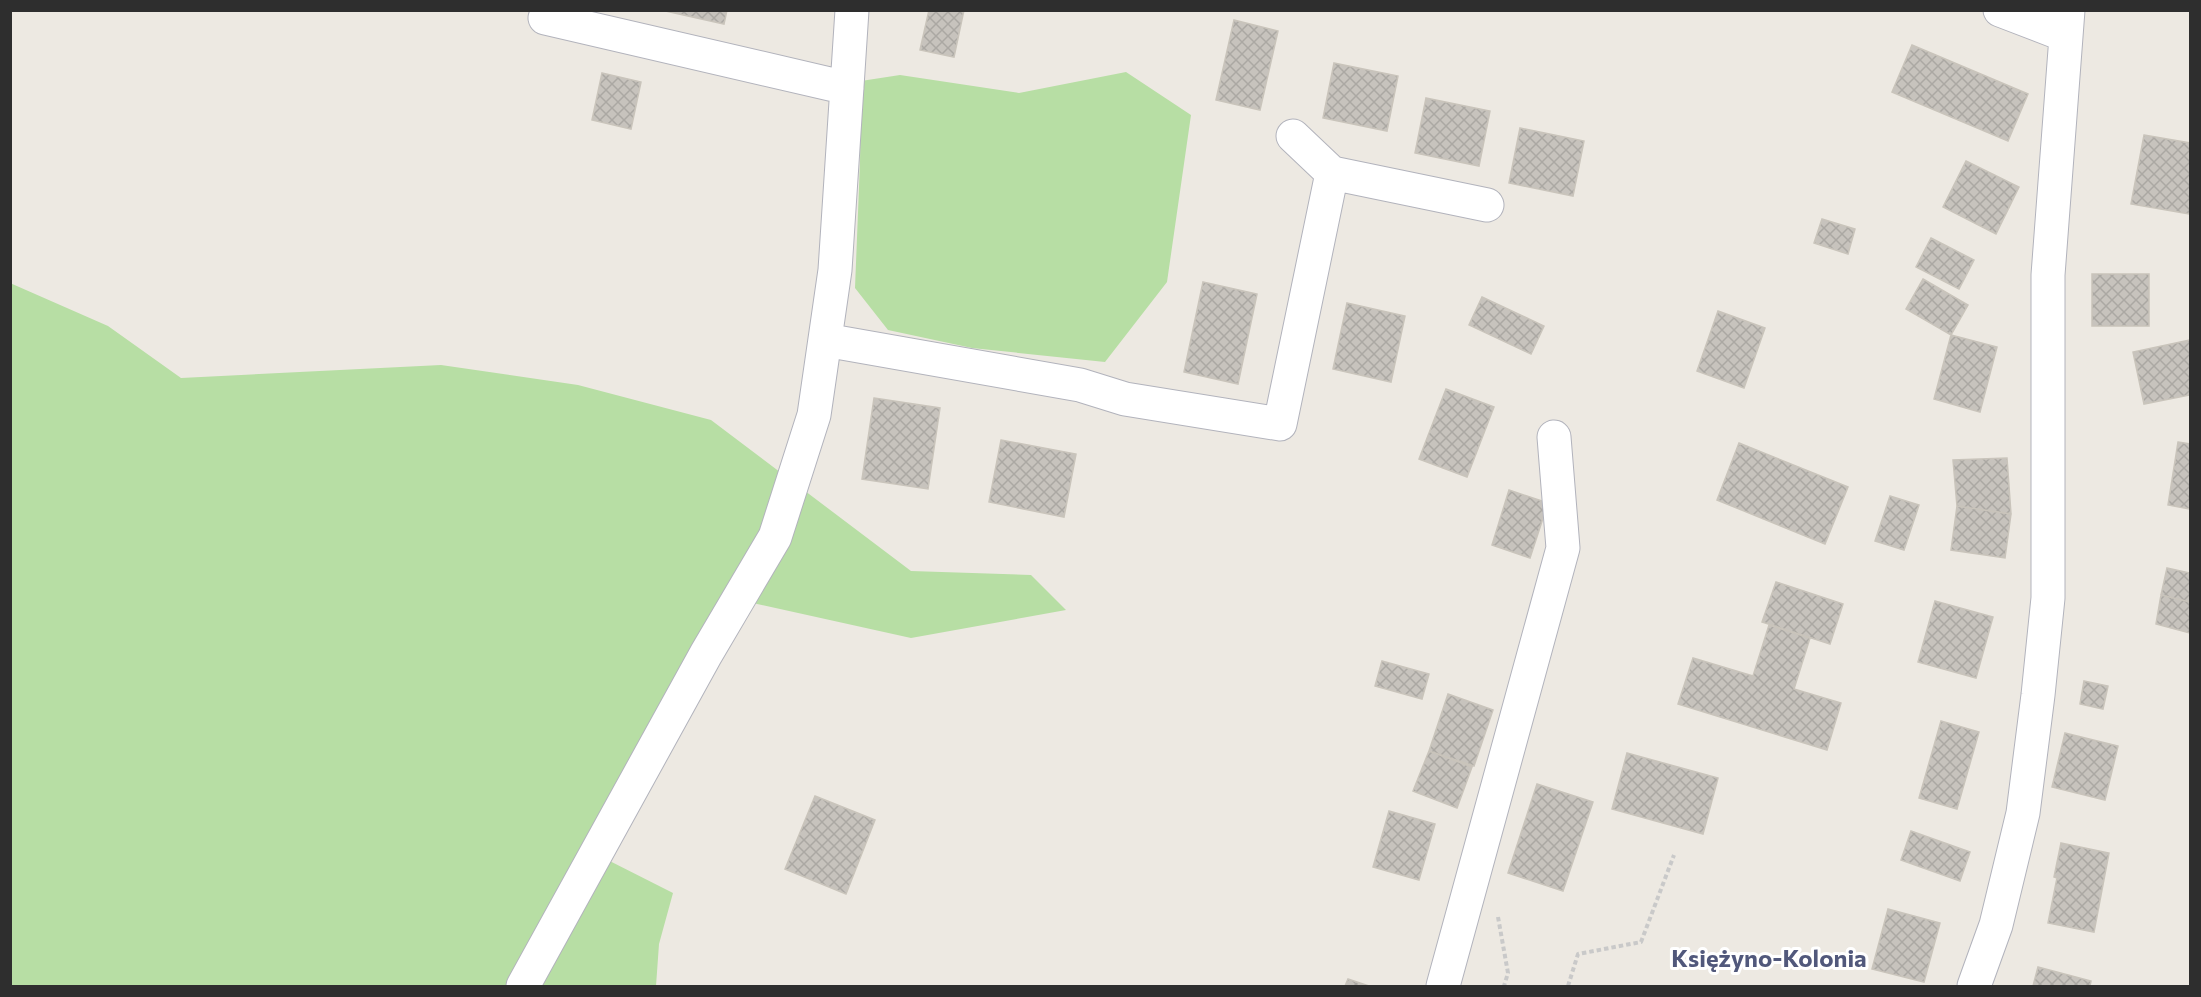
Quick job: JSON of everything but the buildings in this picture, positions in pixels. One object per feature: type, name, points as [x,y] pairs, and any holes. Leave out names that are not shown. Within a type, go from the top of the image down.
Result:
[{"type":"street","points":[[523,987],[700,664],[775,537],[814,415],[825,340],[835,270],[852,10]]},
{"type":"street","points":[[1974,987],[1996,925],[2023,813],[2048,598],[2048,275],[2066,23],[2000,10]]},
{"type":"street","points":[[545,18],[847,88]]},
{"type":"street","points":[[1293,136],[1332,172],[1487,205]]},
{"type":"street","points":[[825,340],[1080,385],[1125,399],[1280,424],[1332,172]]},
{"type":"street","points":[[1443,987],[1563,548],[1554,437]]},
{"type":"path","points":[[1568,987],[1578,954],[1641,942],[1674,855]]},
{"type":"path","points":[[1497,908],[1508,973],[1504,987]]},
{"type":"green space","points":[[1126,72],[1191,115],[1167,282],[1105,362],[972,348],[888,330],[855,288],[861,81],[900,75],[1019,93]]},
{"type":"green space","points":[[10,283],[108,326],[181,378],[441,365],[578,385],[711,420],[911,571],[1031,575],[1066,610],[911,638],[721,596],[582,847],[673,893],[659,944],[656,986],[11,986]]},
{"type":"district","name":"Księżyno-Kolonia","points":[[1769,959]]}]
